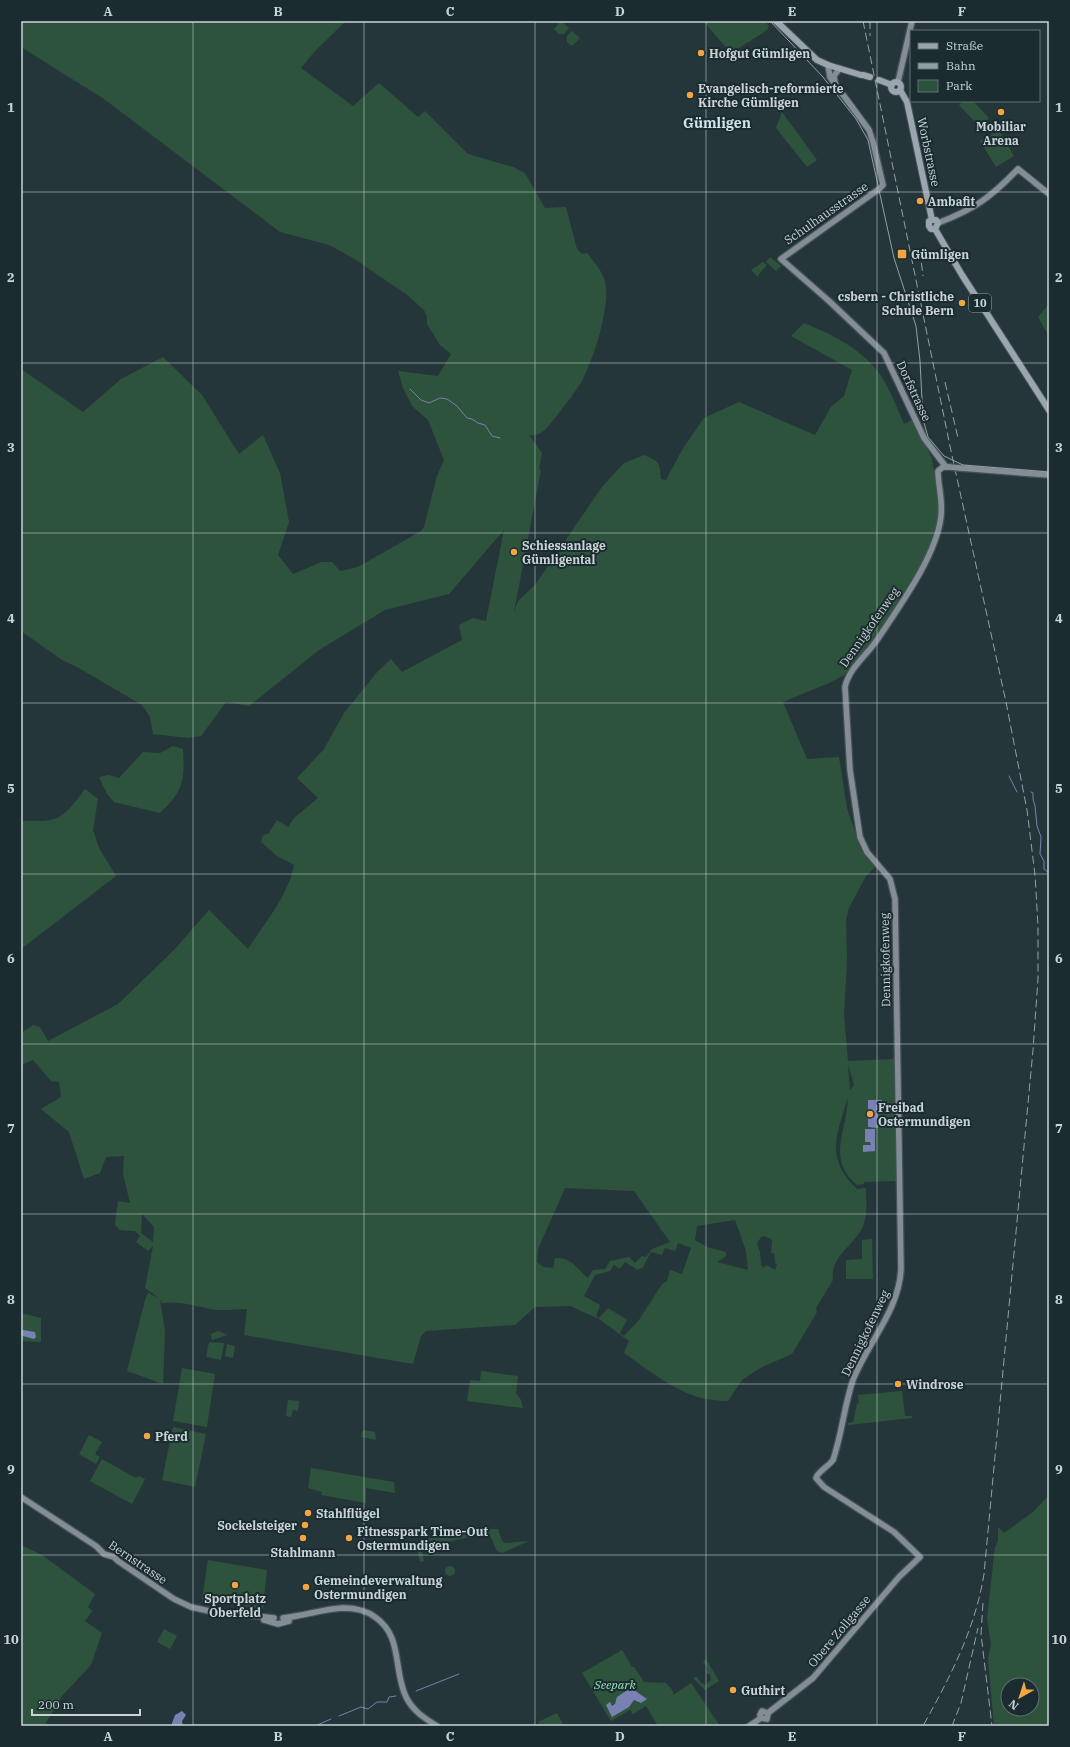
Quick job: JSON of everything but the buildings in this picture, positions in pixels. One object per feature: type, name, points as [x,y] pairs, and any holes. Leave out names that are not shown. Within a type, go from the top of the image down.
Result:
[{"type":"main road","points":[[776,21],[812,56],[828,65],[865,76]]},
{"type":"main road","points":[[879,80],[892,85]]},
{"type":"main road","points":[[895,82],[898,82],[901,86],[900,90],[893,91],[892,85],[895,82]]},
{"type":"main road","name":"Worbstrasse","points":[[900,90],[907,102],[932,220],[936,220],[937,226]]},
{"type":"main road","name":"10","points":[[937,226],[962,275],[1049,410]]},
{"type":"street","points":[[898,82],[912,21]]},
{"type":"street","points":[[828,65],[830,75],[835,83]]},
{"type":"street","points":[[835,83],[834,76],[839,69]]},
{"type":"street","name":"Schulhausstrasse","points":[[781,259],[883,185],[874,142],[869,130],[835,83]]},
{"type":"street","points":[[937,226],[979,205],[994,193],[1018,169],[1049,194]]},
{"type":"street","name":"Dorfstrasse","points":[[781,259],[829,301],[884,353],[924,438],[948,467]]},
{"type":"street","name":"Dennigkofenweg","points":[[920,1556],[894,1532],[824,1487],[817,1481],[816,1477],[829,1466],[833,1458],[854,1380],[864,1356],[894,1304],[900,1284],[901,1269],[895,899],[890,879],[866,852],[860,837],[852,785],[845,691],[849,675],[876,641],[931,552],[938,533],[941,516],[942,496],[938,471],[941,467],[948,467]]},
{"type":"street","points":[[948,467],[1049,475]]},
{"type":"street","name":"Bernstrasse","points":[[21,1498],[96,1546],[104,1554],[114,1557],[181,1603],[209,1612],[274,1620],[278,1624],[283,1620],[352,1610],[368,1613],[380,1620],[387,1627],[396,1646],[399,1670],[407,1698],[415,1711],[437,1726]]},
{"type":"street","name":"Obere Zollgasse","points":[[749,1726],[761,1718],[760,1715],[762,1711],[768,1713],[813,1678],[899,1577],[920,1556]]},
{"type":"green space","points":[[21,21],[346,21],[315,51],[301,68],[353,106],[379,83],[418,117],[425,111],[468,154],[513,167],[525,173],[545,208],[566,207],[577,249],[582,254],[587,253],[604,278],[606,287],[605,310],[595,348],[582,381],[547,428],[537,435],[529,435],[542,453],[539,469],[541,470],[514,612],[518,601],[535,585],[602,487],[624,463],[644,455],[658,463],[661,479],[666,480],[682,450],[704,418],[739,402],[815,435],[831,407],[844,396],[852,370],[791,336],[804,323],[851,346],[867,359],[879,373],[891,394],[904,424],[914,419],[932,459],[940,509],[931,552],[906,594],[852,671],[829,683],[783,702],[807,759],[839,757],[847,808],[861,850],[875,867],[866,876],[849,908],[846,920],[847,960],[844,1015],[848,1061],[894,1059],[896,1181],[864,1182],[864,1184],[857,1185],[847,1175],[842,1165],[840,1143],[848,1097],[837,1134],[837,1156],[840,1166],[857,1189],[866,1188],[865,1221],[859,1233],[835,1265],[833,1280],[816,1308],[817,1312],[792,1354],[762,1367],[742,1380],[728,1401],[706,1399],[695,1396],[663,1380],[624,1353],[629,1341],[599,1319],[570,1306],[535,1307],[515,1325],[426,1331],[421,1336],[413,1364],[244,1335],[247,1309],[216,1310],[179,1303],[162,1303],[160,1300],[165,1331],[163,1384],[127,1371],[148,1293],[159,1298],[145,1288],[153,1246],[148,1251],[136,1242],[140,1236],[135,1231],[120,1230],[115,1225],[118,1201],[130,1203],[123,1174],[124,1156],[106,1157],[100,1173],[84,1179],[69,1132],[41,1109],[61,1097],[59,1082],[51,1081],[33,1060],[21,1065],[21,1033],[33,1025],[40,1027],[48,1041],[118,1004],[174,950],[209,910],[248,949],[281,899],[287,888],[294,865],[277,856],[261,842],[263,835],[268,834],[277,820],[288,827],[294,818],[318,798],[297,778],[324,749],[344,713],[378,671],[391,659],[402,672],[462,640],[459,625],[473,618],[486,621],[504,530],[449,594],[385,610],[319,650],[249,706],[226,702],[201,736],[188,738],[153,734],[150,717],[142,705],[77,667],[62,660],[21,631],[21,369],[83,412],[121,379],[163,357],[202,395],[239,454],[263,435],[280,473],[289,522],[278,555],[293,574],[322,562],[332,562],[340,571],[358,567],[421,531],[424,527],[437,476],[444,460],[428,420],[412,406],[403,388],[398,371],[438,376],[451,354],[440,345],[427,324],[427,317],[424,310],[406,294],[353,258],[329,245],[280,232],[104,99],[21,47]],"holes":[[[848,1064],[854,1085],[850,1090]],[[565,1188],[634,1191],[670,1242],[652,1249],[646,1257],[642,1256],[635,1263],[629,1257],[610,1261],[605,1269],[593,1270],[588,1278],[566,1259],[555,1258],[553,1268],[543,1267],[537,1262],[538,1249]],[[142,1214],[154,1227],[153,1242],[141,1233]],[[735,1220],[746,1251],[748,1270],[717,1262],[726,1256],[726,1252],[707,1247],[695,1240],[697,1226]],[[765,1236],[772,1240],[771,1253],[774,1253],[775,1263],[777,1264],[775,1270],[766,1265],[765,1267],[761,1266],[760,1252],[757,1243],[761,1237]],[[678,1243],[691,1248],[682,1274],[670,1270],[667,1281],[662,1284],[639,1320],[624,1336],[620,1333],[627,1320],[608,1308],[599,1318],[596,1316],[600,1305],[584,1296],[595,1275],[610,1271],[614,1265],[620,1269],[625,1262],[638,1270],[640,1268],[642,1269],[651,1252],[662,1255],[665,1248],[675,1251]]]},
{"type":"green space","points":[[561,21],[569,28],[564,34],[559,34],[554,29]]},
{"type":"green space","points":[[703,21],[765,21],[769,26],[767,30],[731,53]]},
{"type":"green space","points":[[572,31],[580,38],[572,46],[567,42],[567,36]]},
{"type":"green space","points":[[962,102],[974,102],[989,118],[980,127],[959,105]]},
{"type":"green space","points":[[782,112],[817,160],[807,167],[776,128]]},
{"type":"green space","points":[[999,130],[1014,156],[996,167],[980,141]]},
{"type":"green space","points":[[770,257],[781,266],[776,271],[766,262]]},
{"type":"green space","points":[[763,262],[767,265],[758,277],[751,270]]},
{"type":"green space","points":[[1049,304],[1049,336],[1038,317]]},
{"type":"green space","points":[[173,746],[183,749],[183,777],[178,792],[160,813],[114,802],[107,794],[99,777],[109,775],[119,778],[143,752],[160,753]]},
{"type":"green space","points":[[85,789],[98,799],[93,830],[99,848],[116,876],[21,949],[21,821],[43,821],[56,819],[70,808]]},
{"type":"green space","points":[[872,1239],[873,1279],[846,1279],[846,1260],[862,1259],[862,1240]]},
{"type":"green space","points":[[21,1313],[41,1318],[41,1342],[21,1341]]},
{"type":"green space","points":[[218,1331],[227,1335],[212,1340],[211,1334]]},
{"type":"green space","points":[[209,1342],[224,1343],[221,1360],[206,1357]]},
{"type":"green space","points":[[227,1344],[235,1346],[233,1358],[225,1356]]},
{"type":"green space","points":[[182,1368],[215,1374],[207,1427],[173,1421]]},
{"type":"green space","points":[[481,1371],[518,1376],[516,1393],[521,1400],[523,1408],[467,1401],[470,1380],[480,1381]]},
{"type":"green space","points":[[902,1391],[905,1416],[912,1416],[912,1418],[848,1425],[848,1423],[853,1422],[857,1404],[859,1403],[858,1395]]},
{"type":"green space","points":[[288,1400],[299,1401],[298,1411],[293,1410],[291,1417],[286,1416]]},
{"type":"green space","points":[[173,1427],[206,1434],[195,1487],[162,1480]]},
{"type":"green space","points":[[363,1430],[375,1432],[376,1440],[361,1437]]},
{"type":"green space","points":[[89,1435],[102,1442],[95,1454],[100,1457],[96,1464],[79,1454]]},
{"type":"green space","points":[[102,1459],[136,1478],[139,1476],[145,1479],[132,1504],[90,1481]]},
{"type":"green space","points":[[311,1468],[394,1482],[395,1493],[366,1488],[366,1503],[321,1495],[322,1492],[308,1488]]},
{"type":"green space","points":[[1049,1495],[1049,1726],[994,1726],[988,1659],[991,1645],[987,1619],[995,1547],[998,1541],[998,1527],[1004,1533],[1033,1512]]},
{"type":"green space","points":[[485,1529],[498,1529],[502,1541],[505,1543],[529,1541],[502,1553],[497,1551],[490,1535],[464,1538],[446,1542],[422,1552],[424,1561],[420,1562],[416,1544],[425,1539]]},
{"type":"green space","points":[[21,1545],[42,1555],[95,1594],[88,1607],[92,1611],[85,1621],[102,1633],[91,1665],[62,1696],[44,1726],[21,1726]]},
{"type":"green space","name":"Sportplatz Oberfeld","points":[[208,1560],[267,1570],[263,1609],[202,1600]]},
{"type":"green space","points":[[448,1566],[452,1566],[454,1567],[454,1575],[448,1576],[445,1573],[445,1569]]},
{"type":"green space","points":[[164,1629],[177,1636],[170,1649],[157,1642]]},
{"type":"green space","name":"Seepark","points":[[622,1650],[632,1667],[634,1667],[644,1682],[666,1683],[673,1691],[673,1695],[691,1683],[720,1726],[658,1726],[646,1706],[633,1714],[630,1710],[611,1721],[582,1673]]},
{"type":"green space","points":[[706,1659],[719,1681],[705,1690],[693,1678],[697,1677],[700,1682],[705,1685],[711,1680],[710,1674],[706,1674],[707,1668],[703,1662]]},
{"type":"green space","points":[[557,1713],[564,1726],[540,1726],[538,1722]]},
{"type":"water","points":[[868,1100],[882,1100],[882,1106],[878,1106],[878,1128],[868,1127]]},
{"type":"water","points":[[865,1129],[875,1129],[875,1151],[863,1152],[863,1145],[871,1145],[870,1142],[865,1142]]},
{"type":"water","points":[[23,1330],[35,1332],[36,1337],[34,1339],[23,1336],[21,1333]]},
{"type":"water","points":[[629,1689],[634,1690],[647,1699],[641,1703],[634,1700],[629,1707],[612,1717],[606,1705],[610,1702],[612,1706],[615,1704],[617,1697]]},
{"type":"water","points":[[182,1711],[186,1715],[182,1721],[183,1726],[171,1726],[175,1715]]},
{"type":"waterway","points":[[410,389],[421,400],[429,403],[440,398],[447,399],[457,406],[467,418],[485,425],[492,436],[500,438]]},
{"type":"waterway","points":[[1009,776],[1017,792]]},
{"type":"waterway","points":[[1031,792],[1033,793],[1037,826],[1041,837],[1040,854],[1044,861],[1044,869],[1049,873]]},
{"type":"waterway","points":[[416,1691],[459,1674]]},
{"type":"waterway","points":[[339,1716],[361,1707],[368,1709],[377,1702],[387,1702],[389,1697],[396,1696]]},
{"type":"waterway","points":[[315,1726],[331,1719]]},
{"type":"tram line","points":[[770,21],[823,77],[856,119],[868,140],[894,258],[916,326],[920,361],[923,419],[928,437],[944,456],[963,465],[1049,472]]},
{"type":"railway","points":[[863,21],[951,451],[1006,702],[1027,810],[1035,875],[1038,925],[1038,979],[1033,1050],[984,1574],[980,1595],[968,1634],[952,1671],[923,1726]]},
{"type":"railway","points":[[870,21],[870,36]]},
{"type":"railway","points":[[920,251],[923,276]]},
{"type":"railway","points":[[945,382],[958,438]]},
{"type":"railway","points":[[983,1603],[981,1634],[992,1726]]},
{"type":"railway","points":[[952,1726],[961,1703],[978,1628]]},
{"type":"place","name":"Hofgut Gümligen","points":[[701,53]]},
{"type":"place","name":"Evangelisch-reformierte Kirche Gümligen","points":[[690,95]]},
{"type":"place","name":"Mobiliar Arena","points":[[1001,112]]},
{"type":"place","name":"Ambafit","points":[[920,201]]},
{"type":"place","name":"Gümligen","points":[[902,254]]},
{"type":"place","name":"csbern - Christliche Schule Bern","points":[[962,303]]},
{"type":"place","name":"Schiessanlage Gümligental","points":[[514,552]]},
{"type":"place","name":"Freibad Ostermundigen","points":[[870,1114]]},
{"type":"place","name":"Windrose","points":[[898,1384]]},
{"type":"place","name":"Pferd","points":[[147,1436]]},
{"type":"place","name":"Stahlflügel","points":[[308,1513]]},
{"type":"place","name":"Sockelsteiger","points":[[305,1525]]},
{"type":"place","name":"Stahlmann","points":[[303,1538]]},
{"type":"place","name":"Fitnesspark Time-Out Ostermundigen","points":[[349,1538]]},
{"type":"place","name":"Sportplatz Oberfeld","points":[[235,1585]]},
{"type":"place","name":"Gemeindeverwaltung Ostermundigen","points":[[306,1587]]},
{"type":"place","name":"Guthirt","points":[[733,1690]]},
{"type":"district","name":"Gümligen","points":[[717,123]]}]
